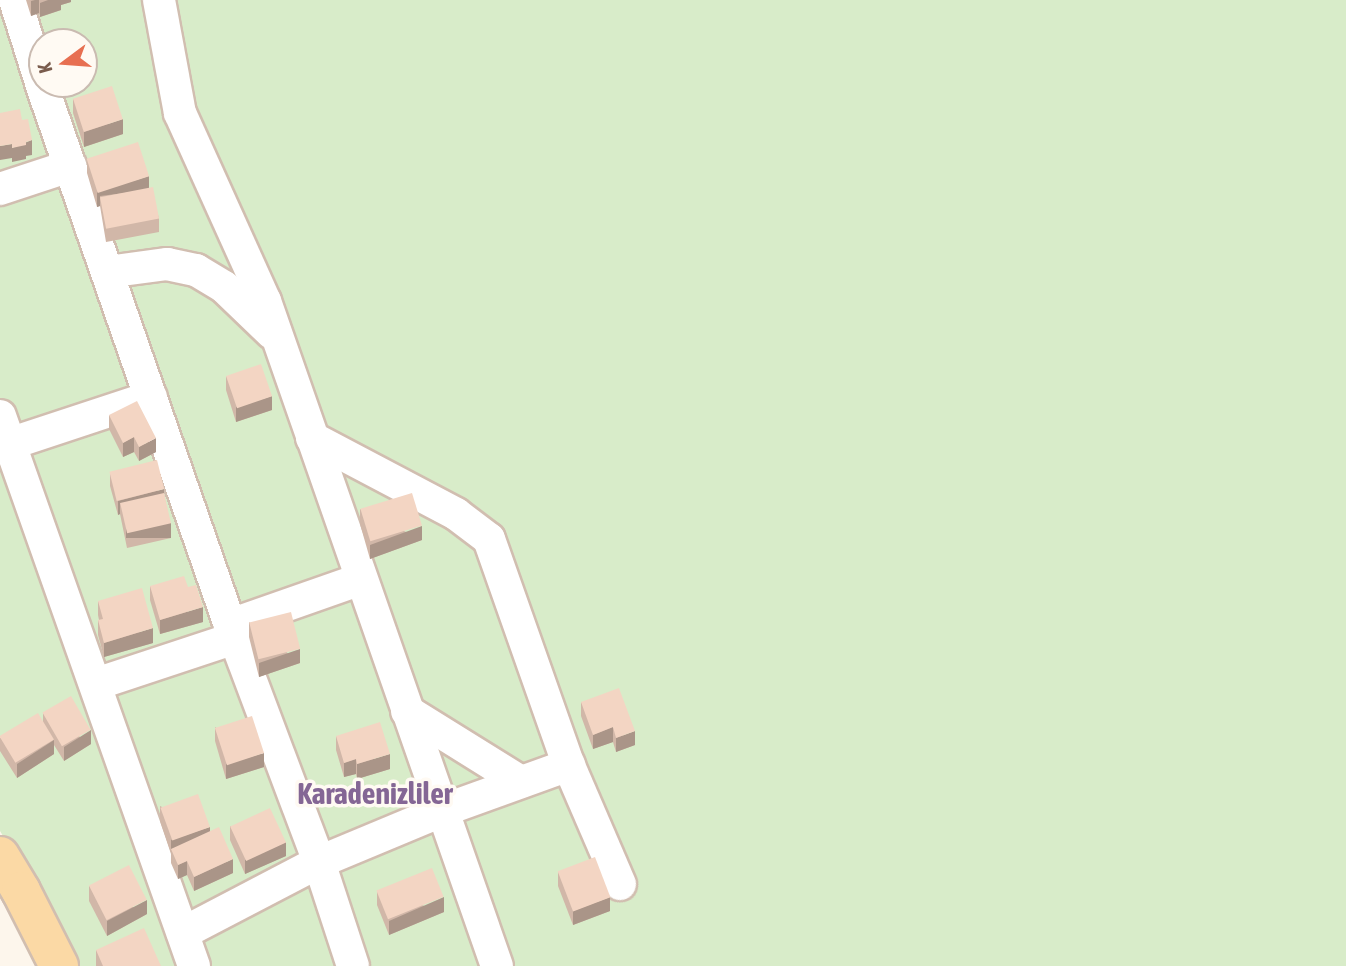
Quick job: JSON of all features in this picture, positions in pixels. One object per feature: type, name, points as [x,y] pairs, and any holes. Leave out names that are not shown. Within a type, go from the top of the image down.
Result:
[{"type":"main road","points":[[0,856],[21,891],[58,966]]},
{"type":"main road","points":[[0,893],[39,966]]},
{"type":"street","points":[[15,0],[107,272],[233,631],[319,862],[353,966]]},
{"type":"street","points":[[159,0],[180,113],[265,301],[497,966]]},
{"type":"street","points":[[0,190],[70,166]]},
{"type":"street","points":[[107,272],[143,265],[167,264],[196,270],[224,288],[278,339]]},
{"type":"street","points":[[151,397],[3,436],[96,684],[194,966]]},
{"type":"street","points":[[313,438],[456,514],[489,540],[569,765],[620,884]]},
{"type":"street","points":[[96,684],[361,579]]},
{"type":"street","points":[[407,711],[521,782]]},
{"type":"street","points":[[183,933],[319,862],[444,810],[569,765]]},
{"type":"green space","points":[[0,0],[1346,0],[1346,966],[72,966],[32,884],[0,831]]},
{"type":"building","points":[[112,86],[123,119],[84,132],[73,99],[98,98],[98,91]]},
{"type":"building","points":[[20,109],[22,120],[28,119],[32,140],[26,142],[26,145],[12,148],[12,144],[0,146],[0,113]]},
{"type":"building","points":[[138,142],[149,176],[98,193],[87,159]]},
{"type":"building","points":[[153,187],[159,218],[106,229],[100,197]]},
{"type":"building","points":[[261,364],[272,396],[237,408],[226,376]]},
{"type":"building","points":[[137,401],[156,438],[139,447],[134,437],[123,443],[109,415]]},
{"type":"building","points":[[157,460],[164,489],[117,501],[109,472]]},
{"type":"building","points":[[164,493],[171,523],[127,533],[120,503]]},
{"type":"building","points":[[412,493],[422,526],[370,541],[360,509]]},
{"type":"building","points":[[184,576],[188,587],[196,585],[203,607],[160,620],[150,586]]},
{"type":"building","points":[[142,588],[153,628],[104,643],[98,620],[103,619],[98,601]]},
{"type":"building","points":[[291,612],[300,649],[258,659],[249,622]]},
{"type":"building","points":[[619,688],[635,731],[616,738],[613,727],[593,735],[581,702]]},
{"type":"building","points":[[71,696],[90,730],[62,746],[42,712]]},
{"type":"building","points":[[38,713],[54,740],[15,763],[0,736]]},
{"type":"building","points":[[252,716],[264,753],[227,765],[215,728]]},
{"type":"building","points":[[380,722],[390,754],[357,764],[356,759],[344,763],[336,736]]},
{"type":"building","points":[[198,794],[210,827],[172,841],[160,808]]},
{"type":"building","points":[[270,808],[286,842],[246,861],[230,827]]},
{"type":"building","points":[[219,827],[233,859],[194,877],[187,861],[178,865],[171,849]]},
{"type":"building","points":[[595,857],[610,897],[573,911],[558,871]]},
{"type":"building","points":[[129,865],[147,900],[107,920],[89,885]]},
{"type":"building","points":[[432,868],[444,897],[388,919],[376,890]]},
{"type":"building","points":[[144,928],[161,966],[103,966],[96,950]]},
{"type":"district","name":"Karadenizliler","points":[[375,793]]}]
